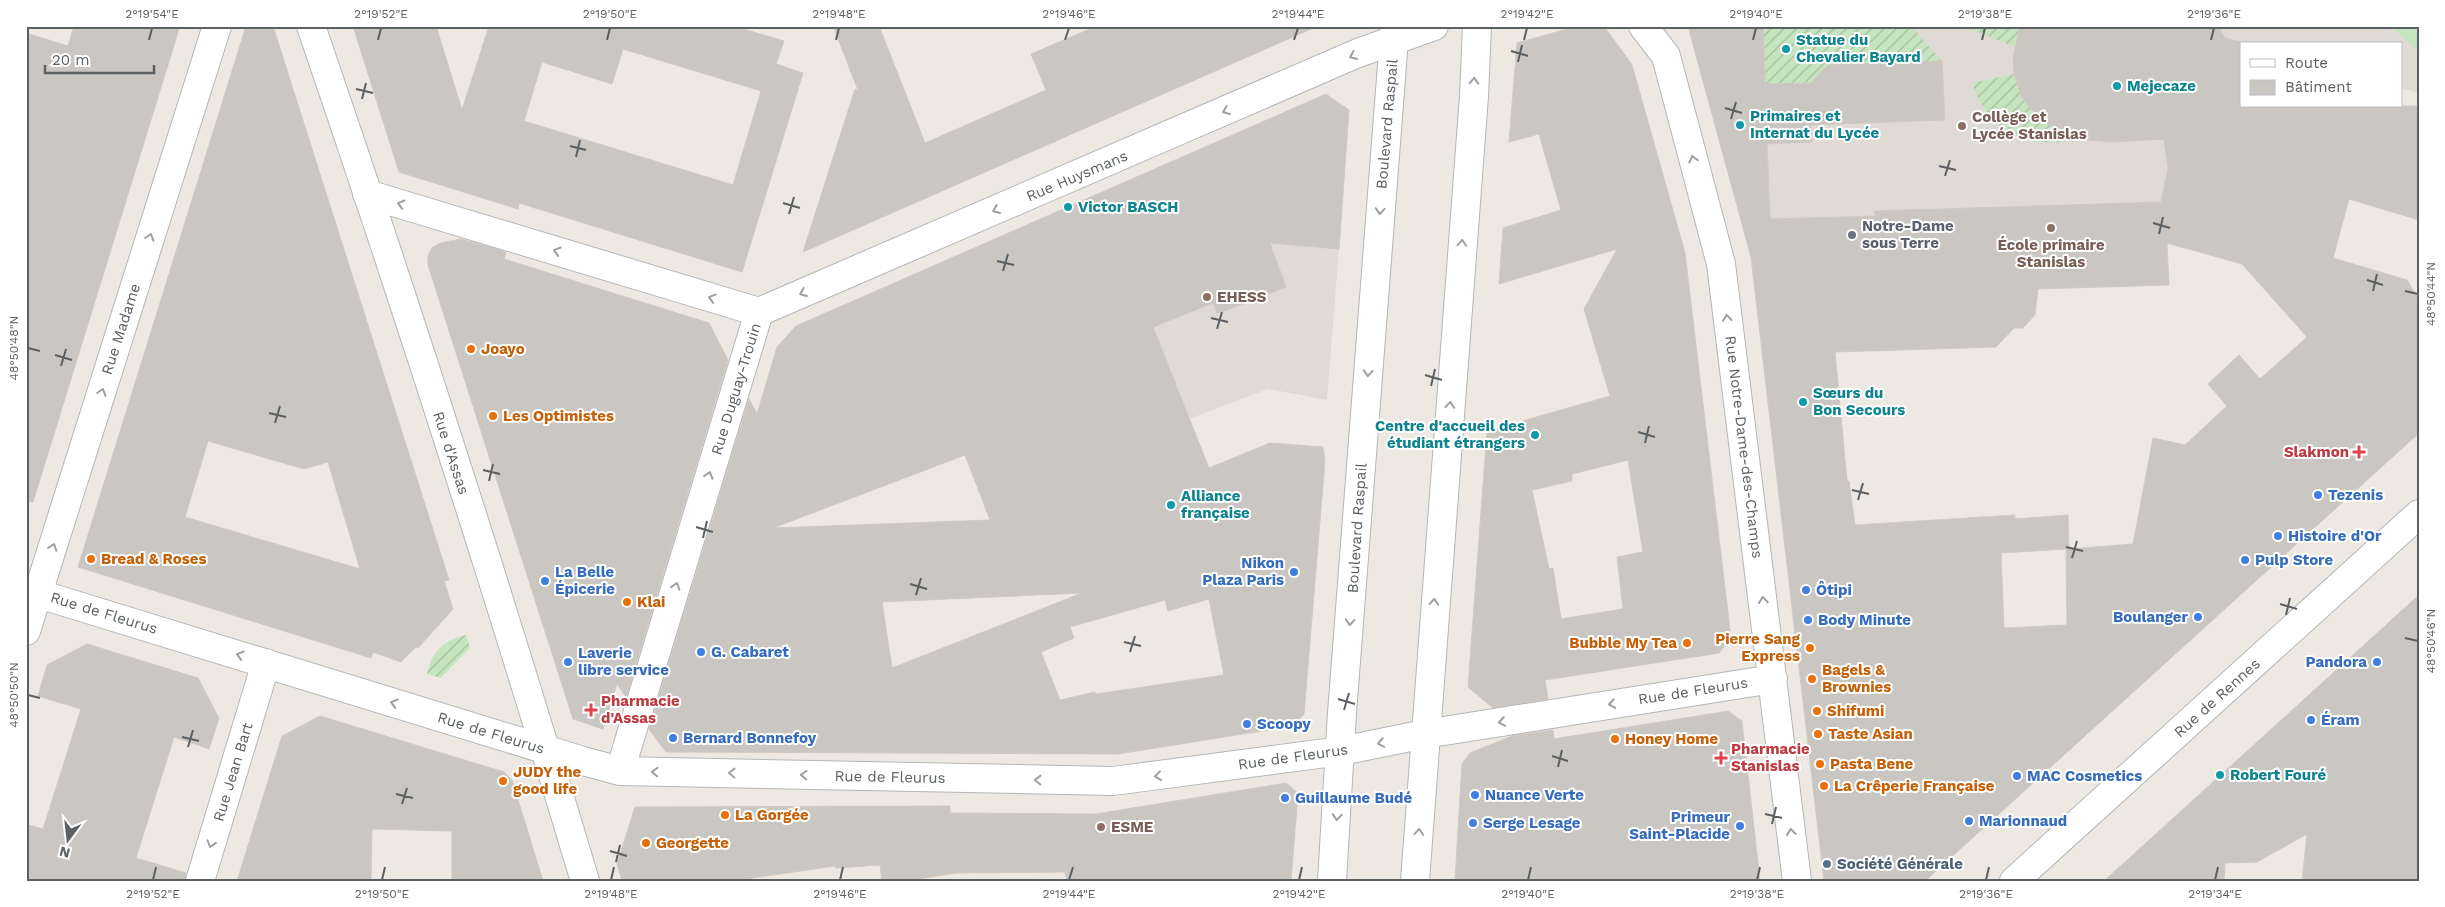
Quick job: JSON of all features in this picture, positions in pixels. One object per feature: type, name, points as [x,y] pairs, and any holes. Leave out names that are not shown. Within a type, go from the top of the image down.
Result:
[{"type":"street","name":"Rue Madame","points":[[26,631],[32,592],[217,26]]},
{"type":"street","name":"Rue d'Assas","points":[[311,26],[493,578],[585,881]]},
{"type":"street","name":"Rue Huysmans","points":[[759,312],[1358,53],[1395,33],[1434,26]]},
{"type":"street","points":[[1415,881],[1474,96],[1477,26]]},
{"type":"street","name":"Rue Notre-Dame-des-Champs","points":[[1643,26],[1666,56],[1721,264],[1797,881]]},
{"type":"street","name":"Boulevard Raspail","points":[[1332,881],[1342,713],[1388,95],[1395,33]]},
{"type":"street","name":"Rue Duguay-Trouin","points":[[367,194],[759,312],[620,771]]},
{"type":"street","name":"Rue de Rennes","points":[[2014,881],[2419,514]]},
{"type":"street","name":"Rue de Fleurus","points":[[32,592],[620,771],[1113,781],[1341,751],[1425,734],[1773,679]]},
{"type":"street","name":"Rue Jean Bart","points":[[200,881],[266,663]]},
{"type":"shaded area","name":"Collège et Lycée Stanislas","points":[[1721,26],[2419,26],[2419,93],[2402,88],[2402,42],[2240,42],[2226,38],[2188,242],[1751,257],[1693,46]]},
{"type":"shaded area","name":"EHESS","points":[[1247,236],[1339,249],[1327,400],[1268,389],[1168,427],[998,442]]},
{"type":"green space","points":[[1763,26],[1864,26],[1866,28],[1870,26],[1911,26],[1942,61],[1829,65],[1820,73],[1820,82],[1765,84]]},
{"type":"green space","points":[[1962,26],[2020,26],[2015,47]]},
{"type":"green space","points":[[2391,26],[2414,26],[2419,31],[2419,53]]},
{"type":"green space","points":[[2014,74],[2022,95],[2033,111],[2048,124],[2067,135],[2065,142],[2048,143],[2019,137],[1996,123],[1987,112],[1972,83]]},
{"type":"green space","points":[[466,635],[470,648],[441,678],[427,674],[432,659],[440,648],[451,640]]},
{"type":"building","points":[[74,26],[180,26],[33,502],[26,501],[26,33],[68,46]]},
{"type":"building","points":[[246,26],[273,26],[449,580],[444,581],[453,609],[418,648],[416,647],[401,662],[373,652],[371,658],[78,567]],"holes":[[[208,441],[304,469],[328,462],[360,569],[185,517]]]},
{"type":"building","points":[[353,26],[436,26],[462,110],[489,26],[733,26],[784,41],[776,64],[803,73],[742,272],[519,203],[518,209],[399,172]],"holes":[[[623,49],[761,91],[733,185],[524,121],[542,62],[612,84]]]},
{"type":"building","points":[[833,26],[879,26],[925,143],[1046,90],[1031,54],[1097,26],[1318,26],[803,252],[855,89],[858,90]]},
{"type":"building","points":[[1578,26],[1604,26],[1632,65],[1685,253],[1731,638],[1719,653],[1545,680],[1548,699],[1493,708],[1468,687],[1487,431],[1610,396],[1584,309],[1617,249],[1499,284],[1503,228],[1561,210],[1539,134],[1509,142],[1517,43]],"holes":[[[1628,460],[1643,552],[1617,557],[1623,609],[1561,619],[1553,568],[1549,569],[1532,490],[1572,481],[1572,474]]]},
{"type":"building","points":[[1688,26],[1763,26],[1765,84],[1811,83],[1828,65],[1942,61],[1945,120],[1811,125],[1812,142],[1767,144],[1770,219],[1875,216],[1875,211],[2161,202],[2168,169],[2164,139],[2112,142],[2088,140],[2067,135],[2039,118],[2022,98],[2014,74],[2013,58],[2020,26],[2218,26],[2225,38],[2241,42],[2240,108],[2402,108],[2402,106],[2419,106],[2419,220],[2349,199],[2333,258],[2407,280],[2419,300],[2419,433],[1925,881],[1824,881],[1751,257]],"holes":[[[2167,243],[2242,264],[2307,337],[2260,379],[2239,355],[2208,384],[2227,406],[2185,445],[2153,438],[2133,544],[2069,549],[2068,515],[2015,519],[2015,515],[1855,525],[1849,481],[1847,481],[1835,352],[1996,347],[2014,328],[2023,328],[2035,315],[2038,289],[2169,285]],[[2066,549],[2067,625],[2004,628],[2001,553]]]},
{"type":"building","points":[[1326,94],[1349,110],[1339,249],[1270,243],[1286,287],[1217,313],[1213,303],[1153,327],[1209,468],[1270,443],[1323,447],[1325,461],[1304,714],[1293,726],[1118,754],[666,752],[649,729],[749,399],[757,414],[777,347],[796,326]],"holes":[[[965,455],[990,520],[773,528]],[[1082,593],[892,668],[882,602]],[[1209,599],[1224,675],[1096,694],[1095,692],[1060,700],[1041,652],[1074,638],[1070,627],[1165,600],[1168,611]]]},
{"type":"building","points":[[461,239],[506,252],[504,259],[709,323],[728,360],[626,697],[617,684],[603,729],[573,719],[428,265],[428,256],[432,248],[440,243]]},
{"type":"building","points":[[2419,595],[2419,881],[2302,881],[2307,834],[2257,862],[2225,863],[2224,881],[2104,881]]},
{"type":"building","points":[[87,644],[198,678],[219,718],[209,749],[174,737],[136,858],[186,873],[185,881],[26,881],[26,824],[43,829],[81,709],[38,696],[47,665]]},
{"type":"building","points":[[1728,711],[1742,721],[1760,881],[1455,881],[1462,764],[1470,753],[1512,736],[1553,730],[1554,739]]},
{"type":"building","points":[[320,716],[504,772],[512,780],[543,881],[452,881],[452,831],[372,829],[371,881],[237,881],[282,736]]},
{"type":"building","points":[[1286,783],[1298,793],[1291,881],[1067,881],[1065,872],[956,873],[905,881],[882,881],[880,865],[836,868],[835,866],[732,881],[622,881],[617,864],[635,807],[950,806],[950,813],[1096,814]]},
{"type":"place","name":"Statue du Chevalier Bayard","points":[[1786,49]]},
{"type":"place","name":"Mejecaze","points":[[2117,86]]},
{"type":"place","name":"Primaires et Internat du Lycée","points":[[1740,125]]},
{"type":"place","name":"Collège et Lycée Stanislas","points":[[1962,126]]},
{"type":"place","name":"Victor BASCH","points":[[1068,207]]},
{"type":"place","name":"École primaire Stanislas","points":[[2051,228]]},
{"type":"place","name":"Notre-Dame sous Terre","points":[[1852,235]]},
{"type":"place","name":"EHESS","points":[[1207,297]]},
{"type":"place","name":"Joayo","points":[[471,349]]},
{"type":"place","name":"Sœurs du Bon Secours","points":[[1803,402]]},
{"type":"place","name":"Les Optimistes","points":[[493,416]]},
{"type":"place","name":"Centre d'accueil des étudiant étrangers","points":[[1535,435]]},
{"type":"place","name":"Slakmon","points":[[2359,452]]},
{"type":"place","name":"Tezenis","points":[[2318,495]]},
{"type":"place","name":"Alliance française","points":[[1171,505]]},
{"type":"place","name":"Histoire d'Or","points":[[2278,536]]},
{"type":"place","name":"Bread & Roses","points":[[91,559]]},
{"type":"place","name":"Pulp Store","points":[[2245,560]]},
{"type":"place","name":"Nikon Plaza Paris","points":[[1294,572]]},
{"type":"place","name":"La Belle Épicerie","points":[[545,581]]},
{"type":"place","name":"Ôtipi","points":[[1806,590]]},
{"type":"place","name":"Klai","points":[[627,602]]},
{"type":"place","name":"Boulanger","points":[[2198,617]]},
{"type":"place","name":"Body Minute","points":[[1808,620]]},
{"type":"place","name":"Bubble My Tea","points":[[1687,643]]},
{"type":"place","name":"Pierre Sang Express","points":[[1810,648]]},
{"type":"place","name":"G. Cabaret","points":[[701,652]]},
{"type":"place","name":"Laverie libre service","points":[[568,662]]},
{"type":"place","name":"Pandora","points":[[2377,662]]},
{"type":"place","name":"Bagels & Brownies","points":[[1812,679]]},
{"type":"place","name":"Pharmacie d'Assas","points":[[591,710]]},
{"type":"place","name":"Shifumi","points":[[1817,711]]},
{"type":"place","name":"Éram","points":[[2311,720]]},
{"type":"place","name":"Scoopy","points":[[1247,724]]},
{"type":"place","name":"Taste Asian","points":[[1818,734]]},
{"type":"place","name":"Bernard Bonnefoy","points":[[673,738]]},
{"type":"place","name":"Honey Home","points":[[1615,739]]},
{"type":"place","name":"Pharmacie Stanislas","points":[[1721,758]]},
{"type":"place","name":"Pasta Bene","points":[[1820,764]]},
{"type":"place","name":"Robert Fouré","points":[[2220,775]]},
{"type":"place","name":"MAC Cosmetics","points":[[2017,776]]},
{"type":"place","name":"JUDY the good life","points":[[503,781]]},
{"type":"place","name":"La Crêperie Française","points":[[1824,786]]},
{"type":"place","name":"Nuance Verte","points":[[1475,795]]},
{"type":"place","name":"Guillaume Budé","points":[[1285,798]]},
{"type":"place","name":"La Gorgée","points":[[725,815]]},
{"type":"place","name":"Marionnaud","points":[[1969,821]]},
{"type":"place","name":"Serge Lesage","points":[[1473,823]]},
{"type":"place","name":"Primeur Saint-Placide","points":[[1740,826]]},
{"type":"place","name":"ESME","points":[[1101,827]]},
{"type":"place","name":"Georgette","points":[[646,843]]},
{"type":"place","name":"Société Générale","points":[[1827,864]]}]
